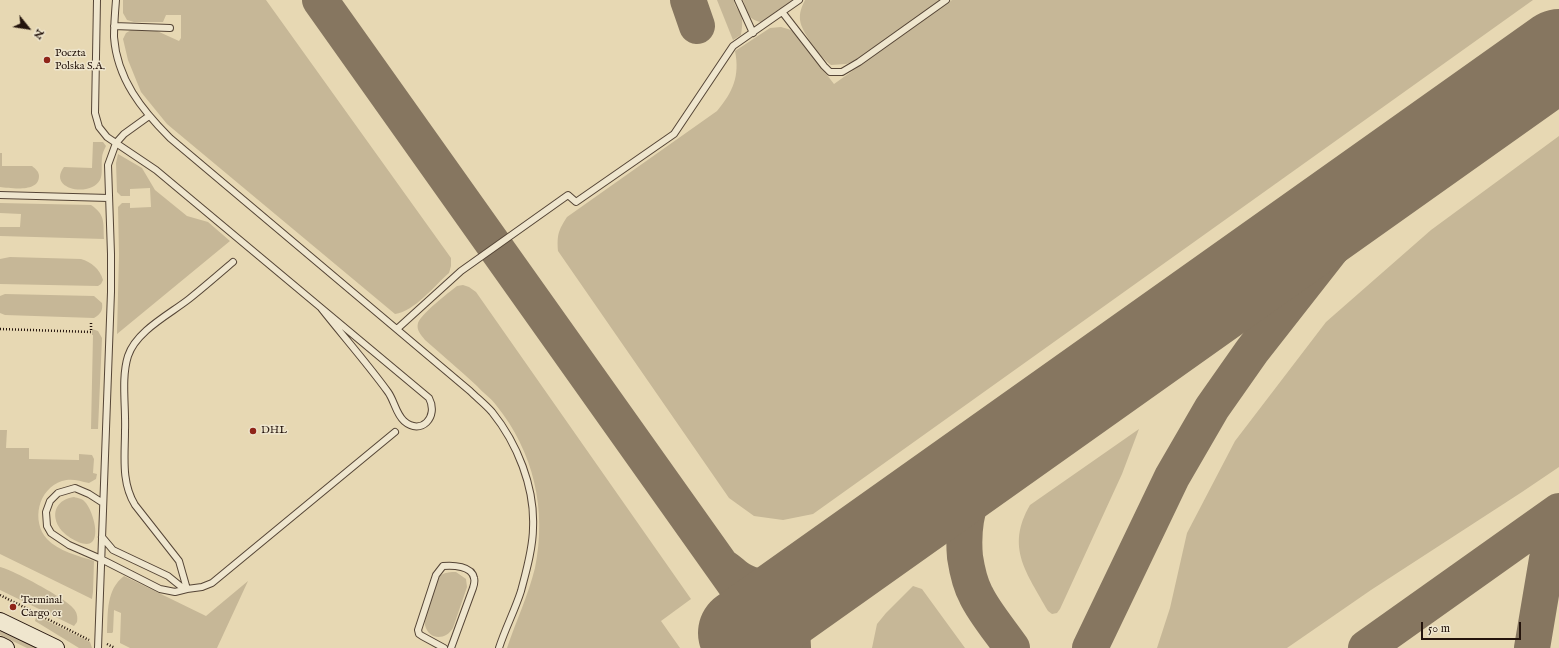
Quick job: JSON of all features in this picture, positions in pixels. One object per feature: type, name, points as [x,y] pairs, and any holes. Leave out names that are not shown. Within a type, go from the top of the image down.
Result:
[{"type":"main road","points":[[0,621],[56,648]]},
{"type":"main road","points":[[0,645],[6,648]]},
{"type":"lane","points":[[97,0],[95,113],[96,120],[102,132],[152,167],[429,398],[433,410],[431,418],[427,423],[420,426],[413,426],[402,420],[389,393],[321,308]]},
{"type":"lane","points":[[116,0],[114,26],[118,59],[125,78],[135,97],[149,116],[170,138],[397,329],[491,411],[507,433],[520,459],[530,490],[534,528],[520,593],[499,648]]},
{"type":"lane","points":[[738,0],[753,33]]},
{"type":"lane","points":[[397,329],[444,285],[494,246],[568,195],[576,202],[674,134],[733,46],[800,0]]},
{"type":"lane","points":[[783,13],[824,66],[830,72],[842,72],[859,62],[946,0]]},
{"type":"lane","points":[[114,26],[170,28]]},
{"type":"lane","points":[[98,648],[111,252],[108,165],[116,142],[124,134],[149,116]]},
{"type":"lane","points":[[0,195],[109,198]]},
{"type":"lane","points":[[186,589],[179,561],[135,505],[130,497],[124,476],[126,412],[124,372],[128,355],[135,342],[234,262]]},
{"type":"lane","points":[[103,504],[89,494],[75,488],[67,489],[58,493],[50,501],[46,512],[47,526],[51,533],[58,539],[160,588],[175,592],[202,587],[212,583],[395,432]]},
{"type":"lane","points":[[102,537],[113,550],[168,576],[186,589]]},
{"type":"lane","points":[[444,648],[419,634],[418,630],[436,575],[443,566],[463,567],[472,573],[475,579],[451,648]]},
{"type":"path","points":[[0,329],[90,332],[90,322]]},
{"type":"path","points":[[0,595],[91,641]]},
{"type":"path","points":[[108,644],[115,648]]},
{"type":"shaded area","points":[[123,0],[266,0],[451,258],[449,273],[417,303],[402,312],[395,314],[167,124],[141,92],[128,60],[123,39],[126,33],[131,30],[157,31],[179,41],[181,38],[181,15],[166,15],[163,22],[134,22],[127,20],[123,13]]},
{"type":"shaded area","points":[[717,0],[734,0],[741,15],[741,35],[733,40]]},
{"type":"shaded area","points":[[743,0],[792,0],[761,22],[750,17]]},
{"type":"shaded area","points":[[805,0],[943,0],[861,59],[846,64],[831,65],[816,50],[802,28],[800,12]]},
{"type":"shaded area","points":[[952,0],[1533,0],[813,514],[783,520],[754,516],[729,498],[558,251],[558,237],[560,230],[567,217],[717,111],[723,104],[734,83],[737,68],[735,51],[770,28],[781,27],[793,31],[834,84]]},
{"type":"shaded area","points":[[1559,136],[1559,467],[1371,590],[1287,648],[1157,648],[1170,608],[1187,533],[1235,441],[1326,322],[1431,230]]},
{"type":"shaded area","points":[[93,142],[103,142],[106,146],[102,155],[100,180],[95,186],[88,189],[80,190],[65,186],[61,181],[60,175],[64,167],[92,168]]},
{"type":"shaded area","points":[[0,153],[2,153],[2,166],[32,166],[38,173],[38,181],[30,187],[24,188],[0,187]]},
{"type":"shaded area","points":[[118,154],[142,168],[155,190],[187,216],[208,222],[230,241],[117,334],[119,255],[118,207],[122,203],[130,203],[130,208],[151,207],[150,188],[130,189],[130,196],[121,196],[117,192],[116,163]]},
{"type":"shaded area","points":[[0,203],[91,205],[99,212],[103,220],[104,239],[0,236],[0,227],[20,227],[21,214],[0,213]]},
{"type":"shaded area","points":[[10,257],[81,259],[95,266],[100,272],[103,280],[98,286],[0,284],[0,259]]},
{"type":"shaded area","points":[[463,285],[476,292],[691,599],[661,621],[680,648],[507,648],[529,589],[535,568],[539,525],[538,503],[534,482],[520,442],[496,405],[471,380],[425,340],[418,328],[420,319],[430,309],[457,286]]},
{"type":"shaded area","points":[[5,294],[94,296],[102,303],[102,308],[101,312],[94,318],[5,315],[0,313],[0,296]]},
{"type":"shaded area","points":[[92,329],[98,331],[102,338],[98,429],[91,429]]},
{"type":"shaded area","points":[[1139,429],[1122,474],[1060,609],[1057,613],[1052,614],[1048,611],[1026,572],[1019,547],[1019,534],[1023,520],[1030,505]]},
{"type":"shaded area","points":[[0,430],[7,430],[6,448],[29,448],[29,459],[79,460],[79,454],[92,455],[94,459],[93,473],[97,474],[96,479],[89,483],[76,480],[66,480],[54,485],[42,498],[38,515],[42,532],[47,539],[57,547],[69,553],[94,561],[92,599],[0,554]]},
{"type":"shaded area","points":[[74,497],[84,501],[88,505],[94,522],[94,539],[89,544],[84,544],[69,537],[61,530],[56,521],[56,511],[60,503],[68,498]]},
{"type":"shaded area","points":[[0,567],[38,585],[69,604],[77,615],[77,622],[74,626],[0,590]]},
{"type":"shaded area","points":[[456,572],[466,579],[467,587],[453,628],[442,637],[434,636],[430,634],[425,625],[430,599],[441,575]]},
{"type":"shaded area","points":[[124,576],[206,616],[248,581],[217,648],[130,648],[120,643],[121,613],[114,610],[113,632],[107,633],[108,609],[111,595],[118,582]]},
{"type":"shaded area","points":[[913,586],[922,589],[965,648],[872,648],[877,624]]},
{"type":"shaded area","points":[[36,617],[39,617],[90,642],[92,648],[79,648],[35,621]]},
{"type":"shaded area","points":[[0,630],[37,648],[27,648],[0,635]]},
{"type":"taxiway","points":[[320,0],[780,648]]},
{"type":"taxiway","points":[[688,0],[697,26]]},
{"type":"taxiway","points":[[1090,648],[1172,477],[1212,408],[1252,351],[1346,231],[1412,168],[1483,107]]},
{"type":"taxiway","points":[[1000,450],[976,487],[967,513],[964,541],[965,557],[969,577],[979,602],[1012,648]]},
{"type":"taxiway","points":[[1366,648],[1559,511]]},
{"type":"taxiway","points":[[1532,648],[1547,559],[1550,547],[1559,531]]},
{"type":"taxiway","points":[[725,568],[740,580],[761,587],[780,588],[817,580],[796,615],[792,629],[793,648]]},
{"type":"runway","points":[[743,633],[1559,54]]},
{"type":"place","name":"Poczta Polska S.A.","points":[[47,60]]},
{"type":"place","name":"DHL","points":[[253,431]]},
{"type":"place","name":"Terminal Cargo 01","points":[[13,607]]}]
